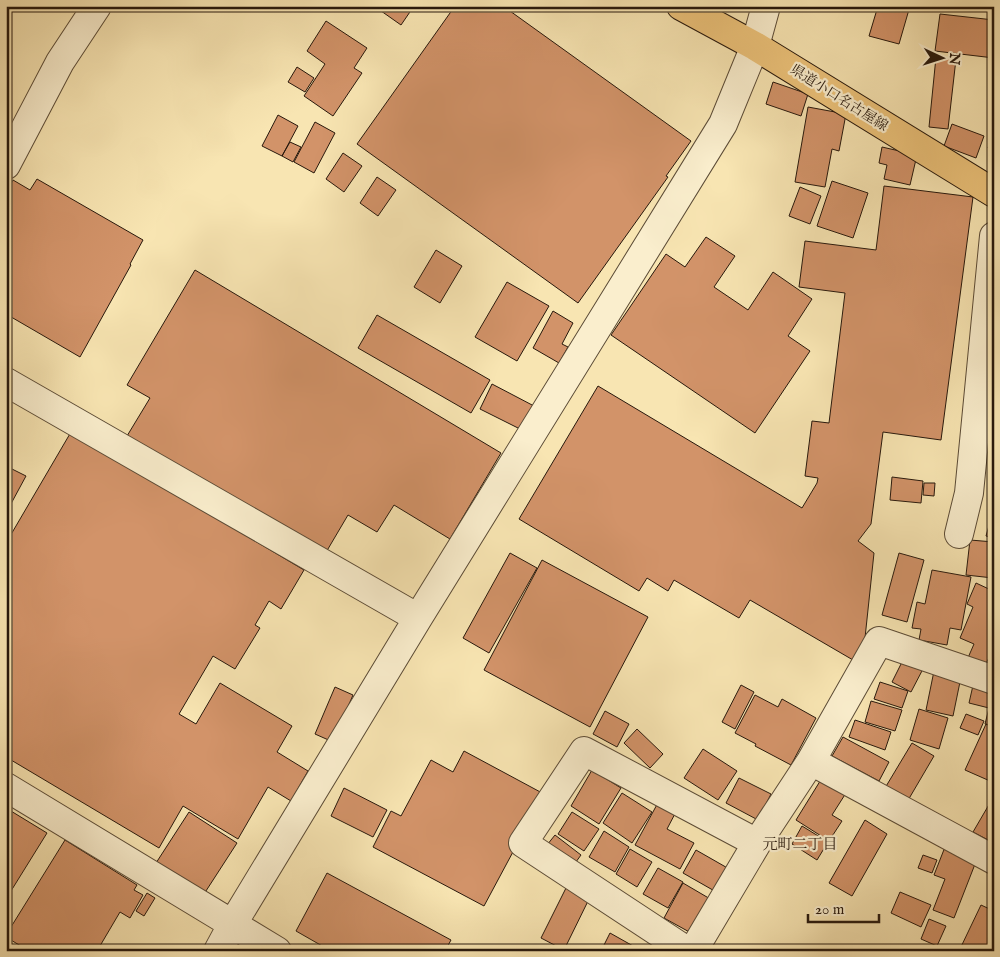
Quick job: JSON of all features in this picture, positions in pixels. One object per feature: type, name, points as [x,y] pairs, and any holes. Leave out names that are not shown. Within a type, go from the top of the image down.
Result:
[{"type":"main road","name":"県道小口名古屋線","points":[[681,6],[755,46],[994,193]]},
{"type":"street","points":[[6,165],[60,62],[97,6]]},
{"type":"street","points":[[218,951],[418,618],[723,124],[755,46],[766,6]]},
{"type":"street","points":[[959,534],[969,493],[994,236]]},
{"type":"street","points":[[6,382],[418,618]]},
{"type":"street","points":[[693,951],[757,843],[811,762],[880,641],[994,680]]},
{"type":"street","points":[[688,951],[523,843],[528,835],[584,751],[757,843]]},
{"type":"street","points":[[811,762],[994,860]]},
{"type":"street","points":[[6,787],[277,951]]},
{"type":"building","points":[[374,6],[414,6],[401,25]]},
{"type":"building","points":[[455,6],[503,6],[691,141],[666,176],[668,177],[578,303],[357,144]]},
{"type":"building","points":[[584,6],[596,6],[593,11]]},
{"type":"building","points":[[789,6],[809,6],[808,10]]},
{"type":"building","points":[[878,6],[910,6],[899,44],[869,36]]},
{"type":"building","points":[[940,14],[994,20],[994,58],[935,51]]},
{"type":"building","points":[[326,21],[367,48],[354,68],[362,73],[333,116],[304,96],[325,64],[307,51]]},
{"type":"building","points":[[936,57],[956,59],[948,129],[929,127]]},
{"type":"building","points":[[297,67],[314,78],[305,92],[288,82]]},
{"type":"building","points":[[773,82],[808,94],[801,116],[766,104]]},
{"type":"building","points":[[808,107],[846,114],[839,151],[832,149],[825,187],[795,182]]},
{"type":"building","points":[[278,115],[298,126],[282,156],[262,146]]},
{"type":"building","points":[[315,122],[335,133],[314,173],[294,162]]},
{"type":"building","points":[[952,124],[984,136],[976,158],[944,146]]},
{"type":"building","points":[[994,128],[994,150],[988,148]]},
{"type":"building","points":[[290,142],[301,147],[293,162],[282,156]]},
{"type":"building","points":[[882,147],[917,155],[910,185],[884,179],[887,165],[879,163]]},
{"type":"building","points":[[343,153],[362,166],[344,192],[326,179]]},
{"type":"building","points":[[377,177],[396,190],[378,216],[360,203]]},
{"type":"building","points":[[37,179],[143,240],[80,357],[6,314],[6,193],[13,180],[30,190]]},
{"type":"building","points":[[832,181],[868,193],[853,238],[817,226]]},
{"type":"building","points":[[884,186],[973,197],[941,440],[883,432],[871,524],[858,541],[874,553],[865,638],[853,660],[750,600],[739,618],[674,580],[668,591],[647,578],[639,591],[519,519],[598,386],[802,508],[818,478],[805,476],[812,421],[829,423],[845,293],[799,287],[805,241],[876,250]]},
{"type":"building","points":[[800,187],[821,196],[810,224],[789,216]]},
{"type":"building","points":[[706,237],[735,256],[714,287],[748,310],[773,272],[812,299],[788,336],[810,351],[755,433],[611,335],[666,254],[685,267]]},
{"type":"building","points":[[436,250],[462,266],[440,303],[414,287]]},
{"type":"building","points":[[195,270],[501,453],[450,539],[394,505],[377,532],[348,515],[325,554],[127,436],[150,398],[127,385]]},
{"type":"building","points":[[507,282],[549,306],[517,361],[475,337]]},
{"type":"building","points":[[553,311],[573,323],[562,344],[568,347],[559,363],[533,348]]},
{"type":"building","points":[[377,315],[490,380],[471,413],[358,348]]},
{"type":"building","points":[[492,384],[534,406],[522,430],[480,409]]},
{"type":"building","points":[[71,432],[304,570],[281,609],[269,601],[255,625],[260,628],[235,669],[213,656],[179,714],[196,724],[220,683],[292,726],[277,752],[308,771],[291,801],[268,787],[238,839],[183,806],[159,848],[6,757],[6,543]]},
{"type":"building","points":[[6,466],[26,476],[6,513]]},
{"type":"building","points":[[892,477],[923,481],[921,503],[890,500]]},
{"type":"building","points":[[924,483],[935,483],[934,496],[923,495]]},
{"type":"building","points":[[994,508],[994,538],[986,536]]},
{"type":"building","points":[[970,540],[994,542],[993,578],[966,575]]},
{"type":"building","points":[[510,553],[537,568],[489,653],[463,638]]},
{"type":"building","points":[[899,553],[924,560],[907,622],[882,615]]},
{"type":"building","points":[[542,560],[648,617],[590,727],[484,670]]},
{"type":"building","points":[[932,570],[971,577],[961,630],[950,628],[947,645],[919,640],[921,629],[912,628],[917,602],[925,604]]},
{"type":"building","points":[[976,583],[991,590],[989,595],[994,597],[994,647],[984,668],[967,660],[974,644],[960,638],[973,607],[967,604]]},
{"type":"building","points":[[904,658],[924,667],[911,692],[892,682]]},
{"type":"building","points":[[934,671],[961,677],[953,716],[926,710]]},
{"type":"building","points":[[974,681],[994,686],[994,726],[985,724],[989,708],[969,703]]},
{"type":"building","points":[[880,682],[908,691],[902,708],[874,699]]},
{"type":"building","points":[[741,685],[754,692],[735,729],[722,722]]},
{"type":"building","points":[[335,687],[353,695],[333,742],[315,734]]},
{"type":"building","points":[[755,695],[778,707],[782,699],[816,718],[791,765],[735,733]]},
{"type":"building","points":[[871,701],[902,710],[895,731],[865,722]]},
{"type":"building","points":[[919,709],[948,718],[939,749],[910,740]]},
{"type":"building","points":[[605,711],[629,724],[617,747],[593,734]]},
{"type":"building","points":[[966,714],[984,721],[978,735],[960,728]]},
{"type":"building","points":[[855,720],[891,732],[885,750],[849,737]]},
{"type":"building","points":[[986,724],[994,728],[994,772],[990,781],[965,770]]},
{"type":"building","points":[[637,729],[663,754],[650,768],[624,743]]},
{"type":"building","points":[[843,737],[889,762],[879,781],[832,756]]},
{"type":"building","points":[[912,743],[934,756],[907,802],[885,788]]},
{"type":"building","points":[[703,749],[737,771],[718,800],[684,778]]},
{"type":"building","points":[[464,751],[544,794],[484,906],[373,847],[391,811],[401,816],[431,760],[453,772]]},
{"type":"building","points":[[592,770],[621,788],[599,824],[571,806]]},
{"type":"building","points":[[739,778],[771,794],[758,820],[726,803]]},
{"type":"building","points":[[822,778],[846,793],[832,815],[842,821],[829,841],[796,820]]},
{"type":"building","points":[[344,788],[387,810],[373,837],[331,816]]},
{"type":"building","points":[[622,793],[652,812],[632,843],[603,823]]},
{"type":"building","points":[[994,796],[994,843],[973,832]]},
{"type":"building","points":[[660,799],[678,808],[667,829],[694,843],[680,869],[635,845]]},
{"type":"building","points":[[6,808],[47,833],[6,899]]},
{"type":"building","points":[[189,812],[237,843],[204,894],[156,863]]},
{"type":"building","points":[[572,812],[599,829],[584,851],[558,834]]},
{"type":"building","points":[[865,820],[887,834],[852,896],[829,883]]},
{"type":"building","points":[[802,826],[828,842],[817,860],[792,844]]},
{"type":"building","points":[[604,831],[629,847],[615,872],[589,857]]},
{"type":"building","points":[[555,835],[581,855],[573,866],[547,845]]},
{"type":"building","points":[[65,840],[137,885],[134,890],[143,895],[130,918],[120,912],[97,951],[29,951],[6,937],[6,935]]},
{"type":"building","points":[[945,847],[977,859],[954,918],[933,910],[945,879],[934,875]]},
{"type":"building","points":[[630,849],[652,862],[637,887],[616,874]]},
{"type":"building","points":[[696,850],[731,870],[718,893],[683,873]]},
{"type":"building","points":[[923,855],[937,860],[932,873],[918,868]]},
{"type":"building","points":[[658,868],[683,882],[668,908],[643,894]]},
{"type":"building","points":[[327,873],[451,940],[445,951],[331,951],[296,931]]},
{"type":"building","points":[[683,883],[712,900],[693,934],[664,918]]},
{"type":"building","points":[[568,884],[591,895],[564,950],[541,938]]},
{"type":"building","points":[[900,892],[931,905],[921,927],[891,913]]},
{"type":"building","points":[[147,893],[155,898],[144,916],[136,911]]},
{"type":"building","points":[[981,905],[994,911],[994,951],[959,951]]},
{"type":"building","points":[[929,919],[946,926],[937,946],[921,939]]},
{"type":"building","points":[[610,933],[642,951],[601,951]]},
{"type":"district","name":"元町二丁目","points":[[800,844]]}]
